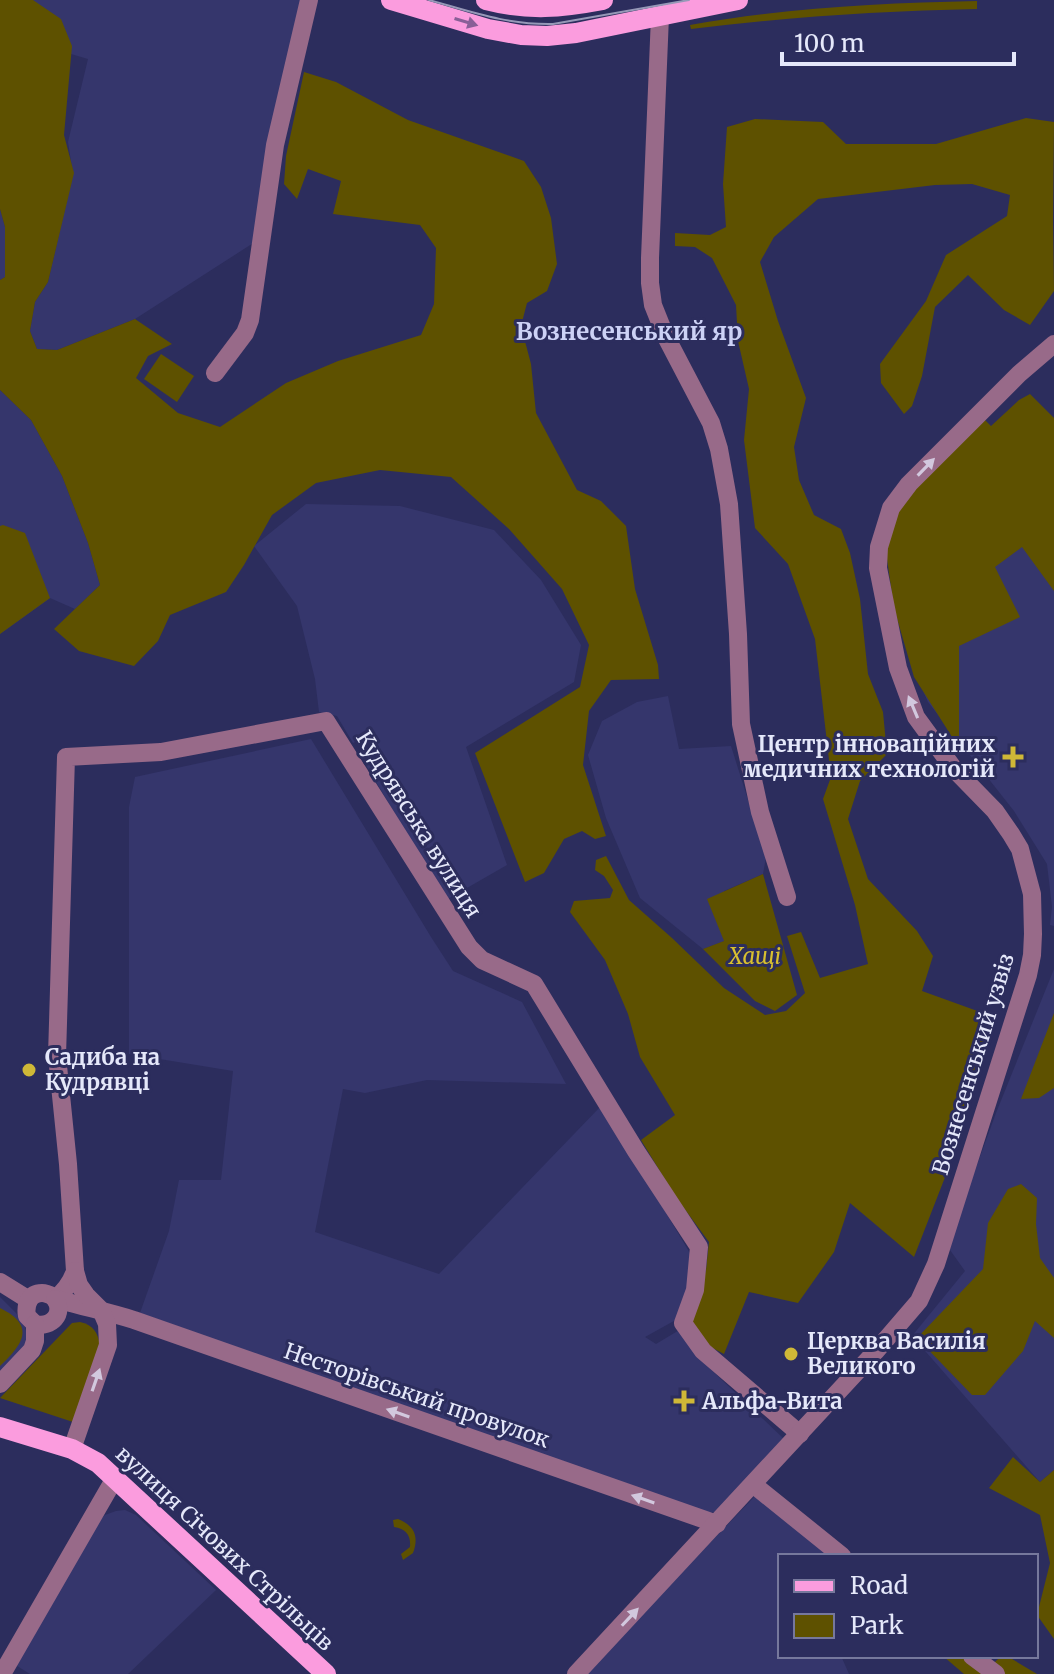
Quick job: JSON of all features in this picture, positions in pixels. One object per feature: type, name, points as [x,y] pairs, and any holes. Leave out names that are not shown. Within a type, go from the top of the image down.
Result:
[{"type":"main road","points":[[391,0],[488,29],[547,36],[576,33],[738,0]]},
{"type":"main road","points":[[486,0],[545,9],[603,0]]},
{"type":"main road","name":"вулиця Січових Стрільців","points":[[0,1427],[72,1449],[98,1463],[326,1674]]},
{"type":"street","points":[[215,373],[245,333],[250,320],[275,145],[309,0]]},
{"type":"street","points":[[660,16],[650,258],[653,305],[665,335],[711,423],[719,449],[729,504],[741,724],[760,812],[787,897]]},
{"type":"street","name":"Вознесенський узвіз","points":[[576,1674],[754,1485],[919,1301],[936,1264],[1028,975],[1032,955],[1032,894],[1020,849],[1011,834],[995,811],[954,769],[916,717],[898,668],[878,568],[879,547],[891,508],[909,484],[1019,374],[1054,344]]},
{"type":"street","name":"Кудрявська вулиця","points":[[75,1271],[57,1056],[66,757],[161,752],[326,721],[469,947],[482,960],[534,984],[699,1247],[695,1290],[683,1323],[710,1356],[800,1434]]},
{"type":"street","points":[[55,1299],[72,1280],[75,1271]]},
{"type":"street","points":[[72,1449],[108,1345],[107,1324],[101,1310],[79,1285],[75,1271]]},
{"type":"street","points":[[0,1282],[29,1300]]},
{"type":"street","points":[[41,1293],[55,1299],[59,1309],[55,1320],[46,1325],[35,1324],[27,1316],[26,1310],[32,1297],[41,1293]]},
{"type":"street","name":"Несторівський провулок","points":[[55,1299],[101,1310],[717,1524]]},
{"type":"street","points":[[0,1384],[32,1350],[35,1324]]},
{"type":"street","points":[[2,1674],[115,1478]]},
{"type":"street","points":[[754,1485],[840,1554]]},
{"type":"street","points":[[975,1658],[996,1674]]},
{"type":"shaded area","points":[[0,0],[304,0],[258,240],[135,319],[57,350],[37,349],[30,331],[35,302],[48,282],[73,174],[68,142],[88,59],[0,33]]},
{"type":"shaded area","points":[[0,209],[5,227],[5,277],[0,280]]},
{"type":"shaded area","points":[[0,390],[31,420],[62,476],[88,543],[100,585],[75,609],[50,598],[0,634]]},
{"type":"shaded area","points":[[306,504],[400,506],[494,530],[541,580],[581,645],[574,682],[466,747],[507,865],[446,900],[366,765],[383,756],[371,734],[353,743],[337,716],[319,712],[315,679],[297,606],[254,546]]},
{"type":"shaded area","name":"Центр інноваційних медичних технологій","points":[[1002,515],[1054,555],[1054,926],[1050,925],[1052,907],[1047,864],[1014,811],[928,702],[916,675]]},
{"type":"shaded area","points":[[668,696],[679,749],[731,746],[766,857],[763,874],[724,891],[725,941],[703,949],[640,898],[606,818],[588,755],[602,721],[637,702]]},
{"type":"shaded area","points":[[311,739],[453,971],[522,1002],[566,1084],[427,1080],[365,1093],[343,1089],[315,1232],[439,1274],[602,1105],[694,1260],[681,1317],[645,1337],[656,1344],[681,1329],[702,1361],[784,1439],[717,1512],[704,1513],[140,1313],[169,1231],[179,1180],[221,1180],[233,1071],[129,1054],[129,807],[135,777]]},
{"type":"shaded area","points":[[1054,969],[1054,1470],[1040,1482],[912,1336],[965,1271],[950,1250],[949,1241]]},
{"type":"shaded area","points":[[0,1297],[16,1313],[28,1337],[25,1347],[0,1371]]},
{"type":"shaded area","points":[[757,1494],[832,1554],[778,1554],[778,1658],[842,1658],[849,1674],[584,1674]]},
{"type":"shaded area","points":[[125,1510],[136,1515],[216,1590],[128,1674],[30,1674],[14,1664],[96,1524],[105,1515]]},
{"type":"green space","points":[[0,0],[33,0],[61,19],[72,46],[64,135],[74,173],[48,282],[35,302],[30,331],[37,349],[57,350],[135,319],[172,344],[148,356],[136,378],[178,413],[220,427],[286,383],[338,361],[421,335],[434,304],[436,248],[420,225],[333,214],[341,181],[308,169],[297,199],[284,184],[286,156],[304,72],[336,82],[408,120],[524,161],[541,187],[551,218],[557,264],[547,291],[527,303],[521,326],[531,364],[536,413],[577,490],[601,501],[626,526],[635,589],[658,665],[659,679],[611,680],[589,711],[583,765],[606,836],[595,839],[582,831],[564,839],[544,873],[525,882],[475,753],[580,687],[589,645],[562,589],[509,529],[451,477],[380,470],[316,483],[272,515],[226,592],[170,615],[158,641],[134,666],[79,651],[54,629],[100,585],[88,543],[62,476],[31,420],[0,390],[0,280],[5,277],[5,227],[0,209]]},
{"type":"green space","points":[[977,1],[977,9],[834,15],[691,29],[690,25],[833,7]]},
{"type":"green space","points":[[1026,118],[1054,122],[1054,291],[1030,325],[1004,310],[968,275],[935,307],[922,376],[912,406],[904,414],[881,383],[880,364],[926,301],[946,255],[1007,216],[1010,195],[972,184],[935,185],[818,199],[774,237],[760,262],[806,398],[794,447],[799,480],[814,515],[841,529],[850,553],[860,599],[868,674],[883,712],[887,754],[860,781],[848,819],[868,879],[917,931],[933,956],[922,991],[994,1017],[972,1076],[949,1167],[914,1257],[850,1203],[834,1252],[798,1303],[749,1292],[724,1354],[705,1344],[690,1322],[706,1270],[709,1242],[675,1196],[641,1140],[675,1115],[640,1057],[628,1014],[605,960],[570,912],[574,901],[610,898],[613,890],[604,876],[595,870],[596,860],[606,856],[629,900],[724,988],[765,1015],[786,1011],[805,993],[787,936],[801,932],[820,978],[868,964],[855,905],[823,799],[831,777],[815,639],[788,564],[755,528],[744,440],[749,389],[738,341],[736,305],[712,258],[695,247],[675,246],[675,233],[710,235],[726,227],[723,184],[727,127],[755,119],[823,122],[846,144],[936,144]]},
{"type":"green space","points":[[161,354],[194,376],[177,402],[144,379]]},
{"type":"green space","points":[[1030,394],[1054,418],[1054,591],[1022,547],[995,567],[1020,617],[959,646],[959,748],[914,677],[894,608],[886,552],[898,510],[924,477],[984,419],[991,426]]},
{"type":"green space","points":[[0,526],[25,533],[50,598],[0,634]]},
{"type":"green space","name":"Хащі","points":[[763,874],[797,995],[775,1011],[755,1001],[703,949],[724,941],[707,899]]},
{"type":"green space","points":[[1054,1013],[1054,1088],[1039,1098],[1021,1099]]},
{"type":"green space","points":[[1021,1184],[1037,1198],[1040,1258],[1054,1278],[1054,1338],[1035,1321],[1023,1351],[985,1395],[972,1395],[917,1338],[983,1269],[988,1223],[1008,1189]]},
{"type":"green space","points":[[0,1308],[19,1322],[22,1336],[14,1351],[0,1366]]},
{"type":"green space","points":[[80,1322],[94,1330],[100,1346],[73,1422],[0,1398],[72,1323]]},
{"type":"green space","points":[[1013,1457],[1040,1482],[1054,1470],[1054,1639],[1038,1616],[1050,1563],[1040,1515],[989,1488]]},
{"type":"green space","points":[[398,1519],[412,1529],[416,1542],[413,1553],[403,1560],[401,1554],[410,1547],[410,1543],[407,1533],[394,1527],[393,1520]]},
{"type":"green space","points":[[945,1658],[964,1658],[984,1673],[999,1658],[1010,1658],[1037,1674],[964,1674]]},
{"type":"tram line","points":[[429,0],[505,20],[537,24],[553,24],[689,0]]},
{"type":"place","name":"Центр інноваційних медичних технологій","points":[[1013,757]]},
{"type":"place","name":"Садиба на Кудрявці","points":[[29,1070]]},
{"type":"place","name":"Церква Василія Великого","points":[[791,1354]]},
{"type":"place","name":"Альфа-Вита","points":[[684,1401]]},
{"type":"district","name":"Вознесенський яр","points":[[629,331]]}]
